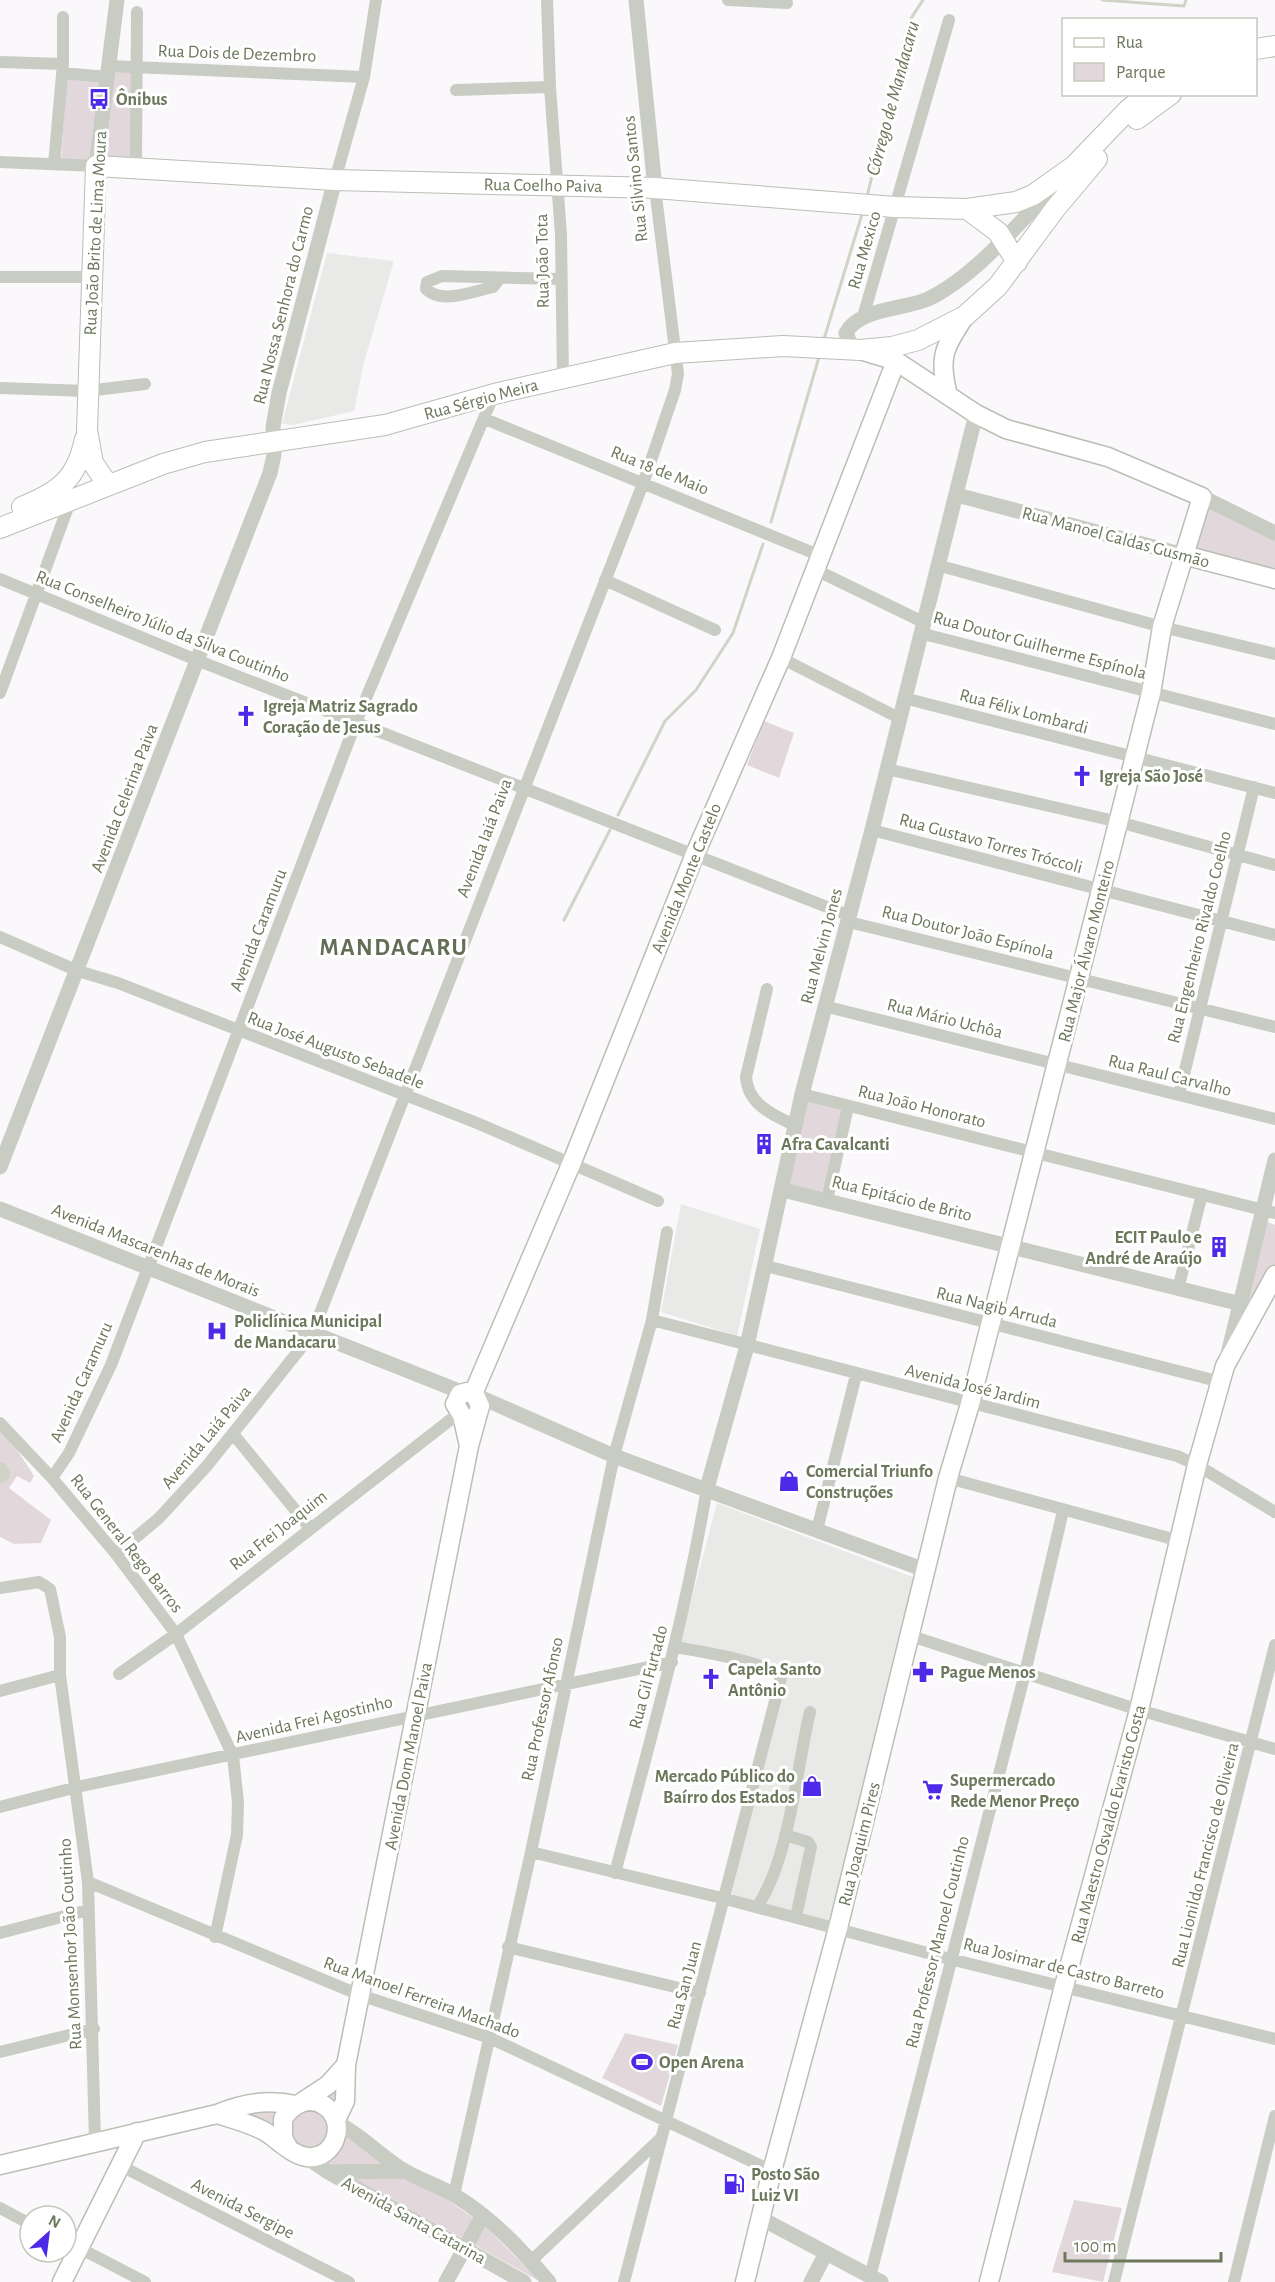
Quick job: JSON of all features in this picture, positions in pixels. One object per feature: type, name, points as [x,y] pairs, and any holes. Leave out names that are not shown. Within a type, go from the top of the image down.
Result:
[{"type":"main road","points":[[1257,49],[1275,46]]},
{"type":"main road","points":[[1257,61],[1275,58]]},
{"type":"main road","name":"Rua Coelho Paiva","points":[[96,166],[335,180],[655,188],[895,207],[967,209],[1016,202],[1033,195],[1074,166],[1129,109],[1145,96]]},
{"type":"main road","name":"Rua Sérgio Meira","points":[[0,528],[163,464],[205,452],[274,441],[341,434],[385,425],[495,393],[675,353],[783,346],[860,350],[892,347],[918,340],[966,316],[998,286],[1055,209],[1116,139],[1135,120],[1168,96]]},
{"type":"main road","name":"Rua João Brito de Lima Moura","points":[[87,430],[96,166]]},
{"type":"main road","points":[[967,209],[985,220],[1003,239],[1017,262]]},
{"type":"main road","points":[[948,395],[942,358],[950,339],[966,316]]},
{"type":"main road","points":[[860,350],[896,361],[976,414],[1006,429],[1108,457],[1202,497]]},
{"type":"main road","name":"Avenida Monte Castelo","points":[[468,1405],[572,1162],[695,854],[781,657],[896,361]]},
{"type":"main road","points":[[87,430],[93,463],[108,485]]},
{"type":"main road","points":[[0,516],[33,502],[67,482],[79,462],[87,430]]},
{"type":"main road","name":"Rua Major Álvaro Monteiro","points":[[970,1404],[1151,693],[1162,627],[1202,497]]},
{"type":"main road","name":"Rua Manoel Caldas Gusmão","points":[[1184,555],[1275,579]]},
{"type":"main road","name":"Rua Maestro Osvaldo Evaristo Costa","points":[[989,2282],[1064,1986],[1139,1710],[1197,1465],[1223,1374],[1275,1275]]},
{"type":"main road","name":"Rua Joaquim Pires","points":[[745,2282],[762,2220],[772,2171],[838,1928],[948,1478],[970,1404]]},
{"type":"main road","name":"Avenida Dom Manoel Paiva","points":[[336,2122],[345,2101],[346,2065],[469,1446],[468,1405]]},
{"type":"main road","points":[[288,2147],[283,2138],[283,2119],[299,2103],[328,2085],[346,2065]]},
{"type":"main road","name":"Avenida Santa Catarina","points":[[0,2164],[217,2114],[248,2103],[310,2101],[326,2107],[336,2122]]},
{"type":"main road","name":"Avenida Santa Catarina","points":[[217,2114],[257,2128],[306,2157]]},
{"type":"main road","points":[[306,2157],[321,2155],[333,2145],[338,2131],[336,2122]]},
{"type":"main road","points":[[78,2236],[121,2166],[137,2132]]},
{"type":"main road","points":[[62,2282],[67,2264]]},
{"type":"street","name":"Rua João Brito de Lima Moura","points":[[96,166],[117,0]]},
{"type":"street","points":[[335,180],[364,77],[376,0]]},
{"type":"street","name":"Rua João Tota","points":[[547,0],[550,87],[561,235],[563,378]]},
{"type":"street","name":"Rua Silvino Santos","points":[[636,0],[675,353]]},
{"type":"street","points":[[728,0],[787,3]]},
{"type":"street","points":[[136,168],[137,12]]},
{"type":"street","points":[[54,164],[62,68],[63,17]]},
{"type":"street","name":"Rua Mexico","points":[[863,316],[949,20]]},
{"type":"street","name":"Rua Dois de Dezembro","points":[[0,62],[108,71],[138,67],[364,77]]},
{"type":"street","points":[[456,90],[550,87]]},
{"type":"street","name":"Rua Coelho Paiva","points":[[0,162],[96,166]]},
{"type":"street","points":[[860,350],[850,343],[846,333],[851,324],[863,316],[909,306],[935,295],[953,283],[1003,239],[1074,166]]},
{"type":"street","name":"Rua Nossa Senhora do Carmo","points":[[274,441],[273,428],[279,393],[335,180]]},
{"type":"street","points":[[500,278],[493,287],[445,297],[431,295],[426,289],[427,282],[442,276],[560,279]]},
{"type":"street","points":[[0,277],[91,277]]},
{"type":"street","name":"Avenida Iaiá Paiva","points":[[312,1334],[644,482],[675,390],[678,374],[675,353]]},
{"type":"street","points":[[0,388],[87,391],[145,384]]},
{"type":"street","name":"Avenida Caramuru","points":[[52,1478],[69,1453],[88,1417],[148,1268],[356,722],[495,393]]},
{"type":"street","name":"Rua Melvin Jones","points":[[707,1488],[747,1346],[783,1190],[802,1094],[872,830],[976,414]]},
{"type":"street","name":"Rua 18 de Maio","points":[[485,418],[644,482],[819,563],[921,627]]},
{"type":"street","name":"Avenida Celerina Paiva","points":[[0,1167],[199,661],[270,473],[274,441]]},
{"type":"street","name":"Rua Manoel Caldas Gusmão","points":[[957,495],[1184,555]]},
{"type":"street","points":[[1202,497],[1275,533]]},
{"type":"street","points":[[0,693],[38,596],[71,499]]},
{"type":"street","points":[[937,565],[1162,627],[1275,654]]},
{"type":"street","name":"Rua Conselheiro Júlio da Silva Coutinho","points":[[0,579],[199,661],[695,854],[849,919]]},
{"type":"street","points":[[605,580],[715,630]]},
{"type":"street","name":"Rua Doutor Guilherme Espínola","points":[[921,627],[1151,693],[1275,724]]},
{"type":"street","points":[[781,657],[899,718]]},
{"type":"street","name":"Rua Félix Lombardi","points":[[904,698],[1275,793]]},
{"type":"street","points":[[887,769],[1119,822],[1275,865]]},
{"type":"street","name":"Rua Engenheiro Rivaldo Coelho","points":[[1179,1095],[1254,787]]},
{"type":"street","name":"Rua Gustavo Torres Tróccoli","points":[[872,830],[1275,935]]},
{"type":"street","name":"Rua Doutor João Espínola","points":[[849,919],[1275,1027]]},
{"type":"street","name":"Rua José Augusto Sebadele","points":[[0,937],[78,971],[118,983],[572,1162],[658,1201]]},
{"type":"street","points":[[767,989],[746,1077],[747,1090],[763,1108],[796,1126]]},
{"type":"street","name":"Rua Mário Uchôa","points":[[824,1006],[1057,1065]]},
{"type":"street","name":"Rua Raul Carvalho","points":[[1057,1065],[1275,1119]]},
{"type":"street","name":"Rua João Honorato","points":[[802,1094],[1269,1211]]},
{"type":"street","points":[[827,1200],[848,1107]]},
{"type":"street","points":[[1223,1374],[1238,1302],[1269,1211],[1275,1160]]},
{"type":"street","name":"Rua Epitácio de Brito","points":[[783,1190],[1257,1308]]},
{"type":"street","points":[[1178,1289],[1202,1194]]},
{"type":"street","name":"Avenida Mascarenhas de Morais","points":[[0,1209],[432,1381],[468,1405],[508,1411],[614,1456]]},
{"type":"street","name":"Rua Professor Afonso","points":[[454,2195],[531,1852],[614,1456],[652,1320],[667,1232]]},
{"type":"street","name":"Rua Nagib Arruda","points":[[765,1266],[990,1324],[1223,1374]]},
{"type":"street","name":"Avenida José Jardim","points":[[652,1320],[856,1375],[1149,1448],[1197,1465],[1275,1512]]},
{"type":"street","name":"Avenida Laiá Paiva","points":[[116,1554],[159,1518],[234,1435],[312,1334]]},
{"type":"street","points":[[818,1530],[856,1375]]},
{"type":"street","name":"Rua Frei Joaquim","points":[[119,1674],[176,1634],[468,1405]]},
{"type":"street","name":"Rua General Rego Barros","points":[[0,1423],[52,1478],[116,1554],[176,1634],[233,1756],[238,1802],[237,1835],[215,1937]]},
{"type":"street","points":[[234,1435],[309,1528]]},
{"type":"street","points":[[614,1456],[707,1488],[925,1570]]},
{"type":"street","points":[[948,1478],[1179,1541]]},
{"type":"street","name":"Rua Gil Furtado","points":[[615,1872],[672,1662],[692,1576],[707,1488]]},
{"type":"street","name":"Rua Professor Manoel Coutinho","points":[[875,2279],[950,1959],[1025,1673],[1063,1510]]},
{"type":"street","name":"Rua Monsenhor João Coutinho","points":[[0,1588],[39,1582],[50,1589],[60,1637],[60,1675],[77,1787],[88,1882],[94,2142]]},
{"type":"street","points":[[911,1636],[1139,1710],[1275,1749]]},
{"type":"street","name":"Rua Lionildo Francisco de Oliveira","points":[[1114,2282],[1275,1645]]},
{"type":"street","name":"Rua San Juan","points":[[624,2282],[726,1899],[781,1677],[774,1670],[740,1660],[675,1647]]},
{"type":"street","name":"Avenida Frei Agostinho","points":[[0,1807],[77,1787],[672,1662]]},
{"type":"street","points":[[0,1691],[60,1675]]},
{"type":"street","points":[[757,1907],[767,1892],[785,1835],[810,1712]]},
{"type":"street","points":[[785,1835],[808,1842],[811,1847],[796,1917]]},
{"type":"street","name":"Rua Josimar de Castro Barreto","points":[[531,1852],[726,1899],[950,1959],[1275,2039]]},
{"type":"street","name":"Rua Manoel Ferreira Machado","points":[[88,1882],[215,1937],[360,1995],[490,2038],[772,2171]]},
{"type":"street","points":[[0,1933],[88,1910]]},
{"type":"street","points":[[508,1947],[700,1993]]},
{"type":"street","points":[[0,2052],[93,2029]]},
{"type":"street","points":[[1234,2282],[1275,2116]]},
{"type":"street","name":"Avenida Santa Catarina","points":[[336,2122],[350,2129],[379,2155],[404,2171],[454,2195],[483,2215],[531,2261],[549,2282]]},
{"type":"street","points":[[531,2261],[661,2138]]},
{"type":"street","name":"Avenida Santa Catarina","points":[[306,2157],[328,2172],[524,2282]]},
{"type":"street","name":"Avenida Sergipe","points":[[121,2166],[349,2282]]},
{"type":"street","points":[[328,2172],[404,2171]]},
{"type":"street","points":[[0,2208],[18,2218]]},
{"type":"street","points":[[446,2282],[483,2215]]},
{"type":"street","points":[[762,2220],[875,2279]]},
{"type":"street","points":[[78,2247],[145,2282]]},
{"type":"street","points":[[811,2282],[826,2253]]},
{"type":"shaded area","points":[[327,253],[394,261],[364,362],[354,411],[293,425],[282,424]]},
{"type":"shaded area","points":[[681,1204],[760,1229],[737,1336],[661,1312]]},
{"type":"shaded area","name":"Mercado Público do Baírro dos Estados","points":[[717,1503],[918,1579],[830,1922],[730,1900],[786,1672],[680,1643]]},
{"type":"green space","points":[[112,70],[135,73],[132,165],[103,161]]},
{"type":"green space","points":[[67,71],[102,74],[92,161],[61,160]]},
{"type":"green space","points":[[1206,503],[1275,537],[1275,573],[1189,552]]},
{"type":"green space","points":[[764,721],[794,733],[779,778],[747,765]]},
{"type":"green space","points":[[802,1094],[848,1107],[827,1200],[784,1187]]},
{"type":"green space","points":[[1265,1221],[1275,1225],[1275,1270],[1251,1301],[1248,1295]]},
{"type":"green space","points":[[0,1429],[9,1437],[34,1476],[30,1483],[17,1476],[9,1488],[51,1520],[41,1543],[14,1544],[0,1537]]},
{"type":"green space","name":"Open Arena","points":[[625,2033],[678,2045],[661,2106],[602,2078]]},
{"type":"green space","points":[[342,2082],[332,2120],[485,2226],[541,2282],[236,2113],[282,2107]]},
{"type":"green space","points":[[1074,2200],[1122,2208],[1103,2282],[1052,2272]]},
{"type":"waterway","name":"Córrego de Mandacaru","points":[[867,197],[908,23],[923,0]]},
{"type":"waterway","name":"Córrego de Mandacaru","points":[[1102,0],[1184,6],[1186,0]]},
{"type":"waterway","name":"Córrego de Mandacaru","points":[[824,339],[863,211]]},
{"type":"waterway","name":"Córrego de Mandacaru","points":[[771,522],[819,357]]},
{"type":"waterway","name":"Córrego de Mandacaru","points":[[618,815],[665,721],[696,690],[733,633],[763,544]]},
{"type":"waterway","name":"Córrego de Mandacaru","points":[[564,920],[610,830]]},
{"type":"place","name":"Ônibus","points":[[99,99]]},
{"type":"place","name":"Igreja Matriz Sagrado Coração de Jesus","points":[[246,716]]},
{"type":"place","name":"Igreja São José","points":[[1082,776]]},
{"type":"place","name":"Afra Cavalcanti","points":[[764,1144]]},
{"type":"place","name":"ECIT Paulo e André de Araújo","points":[[1219,1247]]},
{"type":"place","name":"Policlínica Municipal de Mandacaru","points":[[217,1331]]},
{"type":"place","name":"Comercial Triunfo Construções","points":[[789,1481]]},
{"type":"place","name":"Pague Menos","points":[[923,1672]]},
{"type":"place","name":"Capela Santo Antônio","points":[[711,1679]]},
{"type":"place","name":"Mercado Público do Baírro dos Estados","points":[[812,1786]]},
{"type":"place","name":"Supermercado Rede Menor Preço","points":[[933,1790]]},
{"type":"place","name":"Open Arena","points":[[642,2062]]},
{"type":"place","name":"Posto São Luiz VI","points":[[734,2184]]},
{"type":"district","name":"MANDACARU","points":[[394,947]]}]
